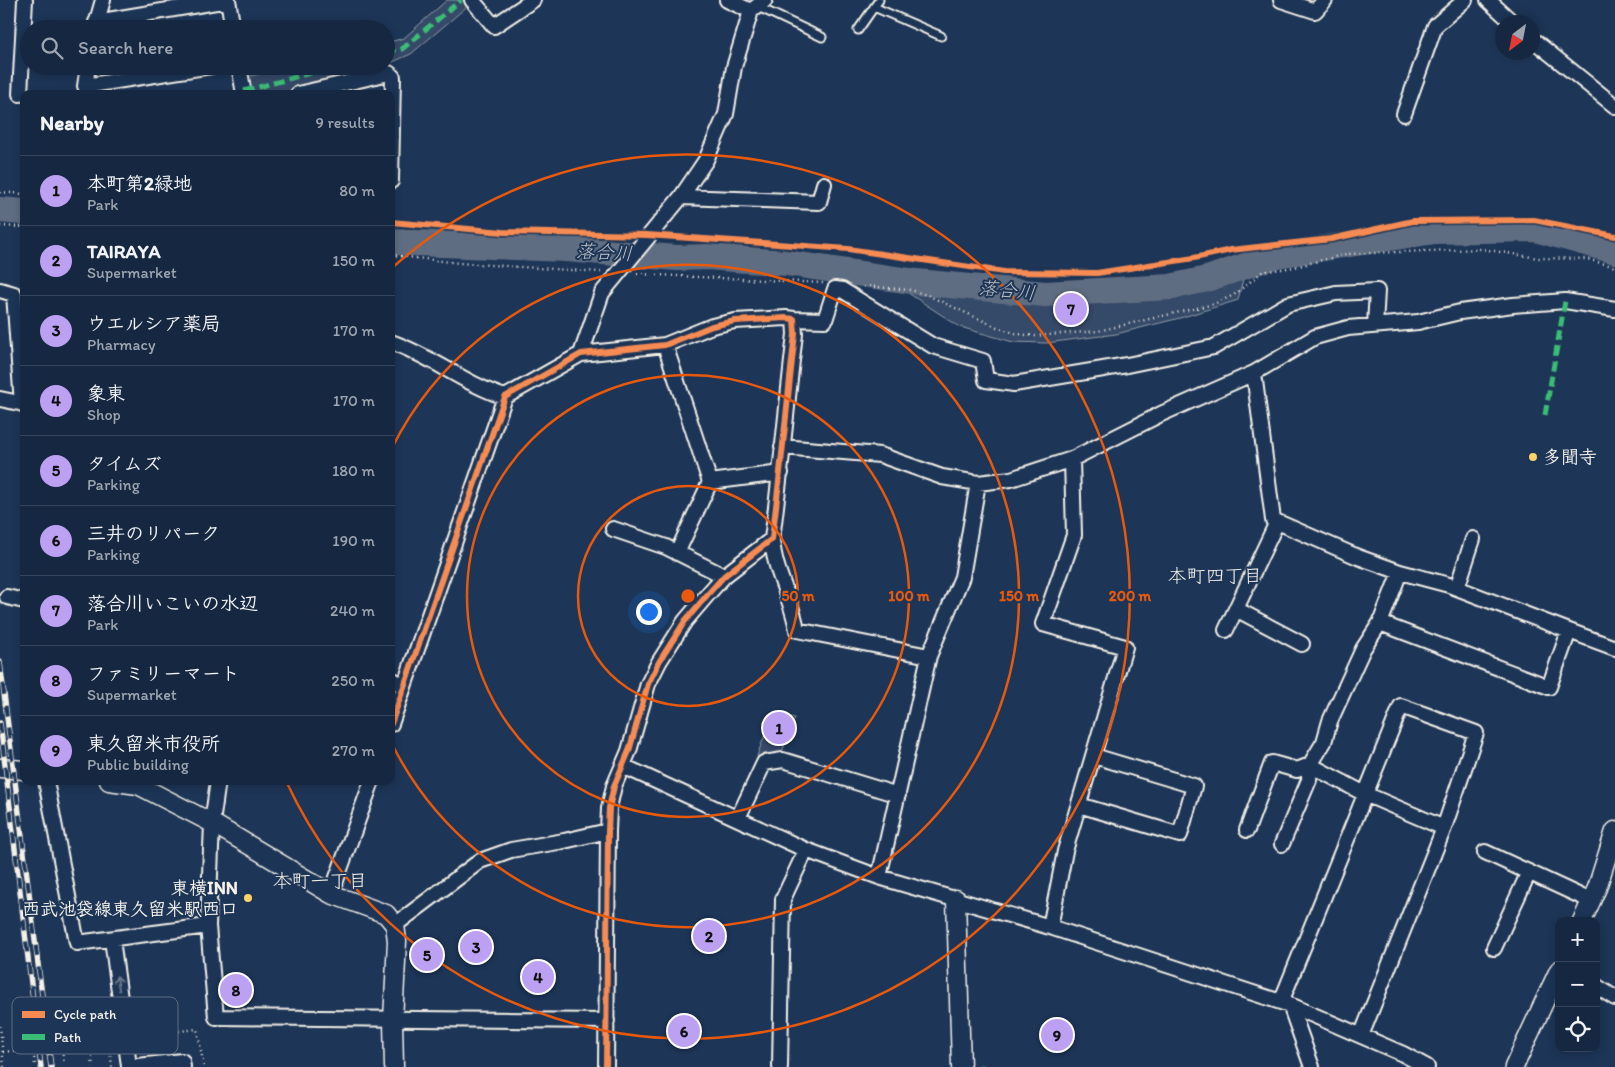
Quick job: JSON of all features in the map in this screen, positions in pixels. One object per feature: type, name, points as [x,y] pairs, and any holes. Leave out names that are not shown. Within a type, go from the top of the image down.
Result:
[{"type":"street","points":[[24,20],[25,0]]},
{"type":"street","points":[[97,20],[103,0]]},
{"type":"street","points":[[122,20],[228,0],[231,20]]},
{"type":"street","points":[[472,0],[494,26],[533,0]]},
{"type":"street","points":[[581,354],[602,293],[680,197],[706,160],[726,114],[734,67],[757,6],[727,0]]},
{"type":"street","points":[[1280,0],[1315,12],[1324,0]]},
{"type":"street","points":[[1404,114],[1435,26],[1464,0]]},
{"type":"street","points":[[1488,0],[1504,15]]},
{"type":"street","points":[[1540,46],[1615,106]]},
{"type":"street","points":[[20,90],[21,75]]},
{"type":"street","points":[[87,75],[85,86],[154,75]]},
{"type":"street","points":[[241,75],[243,90]]},
{"type":"street","points":[[315,90],[380,75]]},
{"type":"street","points":[[391,75],[393,77],[393,90]]},
{"type":"street","points":[[680,197],[819,202],[824,184]]},
{"type":"street","points":[[395,712],[505,397],[581,354],[665,345],[712,326],[736,321],[786,318],[825,320],[835,289],[842,290],[933,346],[983,361],[986,380],[1014,384],[1127,365],[1214,347],[1288,304],[1336,293],[1377,290],[1375,325]]},
{"type":"street","points":[[0,290],[14,294],[20,367]]},
{"type":"street","points":[[782,447],[880,455],[942,477],[978,483],[1011,479],[1072,460],[1162,414],[1254,373],[1315,337],[1348,328],[1418,322],[1460,312],[1513,305],[1566,301],[1615,309]]},
{"type":"street","points":[[794,319],[795,334],[782,447],[781,473],[772,539],[778,577],[790,600],[797,630],[929,656]]},
{"type":"street","points":[[395,343],[412,349],[466,381],[505,397]]},
{"type":"street","points":[[665,345],[710,482],[677,552]]},
{"type":"street","points":[[1254,373],[1273,520],[1358,558],[1457,588],[1615,648]]},
{"type":"street","points":[[0,399],[20,403]]},
{"type":"street","points":[[1050,927],[1065,851],[1125,647],[1043,624],[1074,535],[1072,460]]},
{"type":"street","points":[[710,482],[781,473]]},
{"type":"street","points":[[879,877],[929,656],[962,576],[978,483]]},
{"type":"street","points":[[1226,630],[1277,522]]},
{"type":"street","points":[[613,529],[677,552],[724,576]]},
{"type":"street","points":[[606,1067],[608,831],[609,808],[614,786],[630,751],[648,684],[659,662],[685,621],[724,576],[772,539]]},
{"type":"street","points":[[1457,588],[1473,539]]},
{"type":"street","points":[[1282,844],[1309,780],[1310,765],[1324,742],[1330,721],[1363,649],[1380,623],[1400,572]]},
{"type":"street","points":[[8,597],[20,600]]},
{"type":"street","points":[[1236,610],[1302,644]]},
{"type":"street","points":[[1380,623],[1549,687],[1569,631]]},
{"type":"street","points":[[395,681],[404,686]]},
{"type":"street","points":[[1312,1067],[1286,1004],[1365,794],[1401,706],[1476,734],[1444,828],[1361,1036]]},
{"type":"street","points":[[1079,805],[1180,835],[1194,786],[1094,756]]},
{"type":"street","points":[[738,818],[764,763],[783,760],[898,795]]},
{"type":"street","points":[[1247,830],[1272,764],[1297,770],[1310,765],[1365,794],[1444,828]]},
{"type":"street","points":[[623,766],[806,850],[879,877],[1050,927],[1286,1004],[1361,1036],[1426,1067]]},
{"type":"street","points":[[0,768],[20,770]]},
{"type":"street","points":[[47,785],[77,943],[208,926]]},
{"type":"street","points":[[138,785],[212,823],[331,894],[386,914],[395,925],[396,941],[393,1020],[394,1067]]},
{"type":"street","points":[[217,785],[212,823],[208,926],[216,1017],[607,1022]]},
{"type":"street","points":[[331,894],[371,785]]},
{"type":"street","points":[[395,925],[480,861],[511,850],[608,831]]},
{"type":"street","points":[[1584,917],[1615,831]]},
{"type":"street","points":[[780,1067],[783,899],[806,850]]},
{"type":"street","points":[[1485,852],[1591,901]]},
{"type":"street","points":[[1494,948],[1529,872]]},
{"type":"street","points":[[956,899],[961,1067]]},
{"type":"street","points":[[112,939],[120,997]]},
{"type":"street","points":[[1514,1067],[1555,979]]},
{"type":"street","points":[[1600,989],[1615,998]]},
{"type":"street","points":[[129,1066],[182,1060],[183,1067]]},
{"type":"lane","points":[[858,30],[879,0]]},
{"type":"lane","points":[[757,6],[822,37]]},
{"type":"lane","points":[[874,7],[941,36]]},
{"type":"path","points":[[0,192],[20,194]]},
{"type":"path","points":[[926,262],[1004,272],[1097,273],[1194,258],[1231,250],[1331,239],[1413,221],[1534,220],[1615,236]]},
{"type":"path","points":[[0,226],[20,227]]},
{"type":"path","points":[[862,286],[911,290],[927,294],[999,328],[1018,334],[1035,336],[1098,331],[1214,304],[1234,295],[1262,272],[1295,267],[1346,254],[1482,249],[1538,258],[1587,260],[1615,267]]},
{"type":"path","points":[[395,255],[459,263],[620,270],[832,284]]},
{"type":"path","points":[[0,1026],[1,1053],[4,1067]]},
{"type":"path","points":[[178,1031],[197,1029],[204,1067]]},
{"type":"path","points":[[34,1054],[35,1065]]},
{"type":"path","points":[[62,1054],[64,1063]]},
{"type":"path","points":[[91,1054],[93,1067]]},
{"type":"shaded area","points":[[447,0],[467,0],[470,4],[411,54],[395,61],[395,40],[404,38]]},
{"type":"shaded area","points":[[255,75],[350,75],[300,90],[250,90],[247,77]]},
{"type":"shaded area","points":[[1246,266],[1238,300],[1180,318],[1116,334],[1046,343],[1013,342],[960,327],[908,293],[909,281],[1045,294],[1144,290],[1207,279]]},
{"type":"shaded area","points":[[773,713],[795,718],[782,752],[768,754],[764,758],[757,756]]},
{"type":"waterway","name":"落合川","points":[[0,210],[20,212]]},
{"type":"waterway","name":"落合川","points":[[395,242],[566,249],[677,258],[707,257],[786,263],[917,282],[1045,294],[1170,287],[1207,279],[1277,255],[1435,231],[1535,229],[1615,251]]},
{"type":"railway","points":[[0,662],[42,997]]},
{"type":"railway","points":[[0,723],[33,997]]},
{"type":"railway","points":[[39,1054],[41,1067]]},
{"type":"railway","points":[[49,1054],[51,1067]]},
{"type":"marked path","points":[[395,51],[402,49],[461,0]]},
{"type":"marked path","points":[[248,90],[303,75]]},
{"type":"marked path","points":[[1545,415],[1565,301]]},
{"type":"cycle path","points":[[395,222],[503,232],[647,235],[848,249],[1004,272],[1097,273],[1194,258],[1231,250],[1331,239],[1413,221],[1534,220],[1615,236]]},
{"type":"cycle path","points":[[395,713],[505,397],[581,354],[665,345],[712,326],[735,321],[794,319],[795,334],[772,539],[724,576],[685,621],[659,662],[648,684],[629,751],[614,786],[609,808],[608,831],[606,1067]]},
{"type":"place","name":"落合川いこいの水辺","points":[[1071,309]]},
{"type":"place","name":"多聞寺","points":[[1533,457]]},
{"type":"place","name":"本町第2緑地","points":[[779,728]]},
{"type":"place","name":"東横INN 西武池袋線東久留米駅西口","points":[[248,898]]},
{"type":"place","name":"TAIRAYA","points":[[709,936]]},
{"type":"place","name":"ウエルシア薬局","points":[[476,947]]},
{"type":"place","name":"タイムズ","points":[[427,955]]},
{"type":"place","name":"象東","points":[[538,977]]},
{"type":"place","name":"ファミリーマート","points":[[236,990]]},
{"type":"place","name":"三井のリパーク","points":[[684,1031]]},
{"type":"place","name":"東久留米市役所","points":[[1057,1035]]},
{"type":"district","name":"本町四丁目","points":[[1215,575]]},
{"type":"district","name":"本町一丁目","points":[[320,880]]}]
